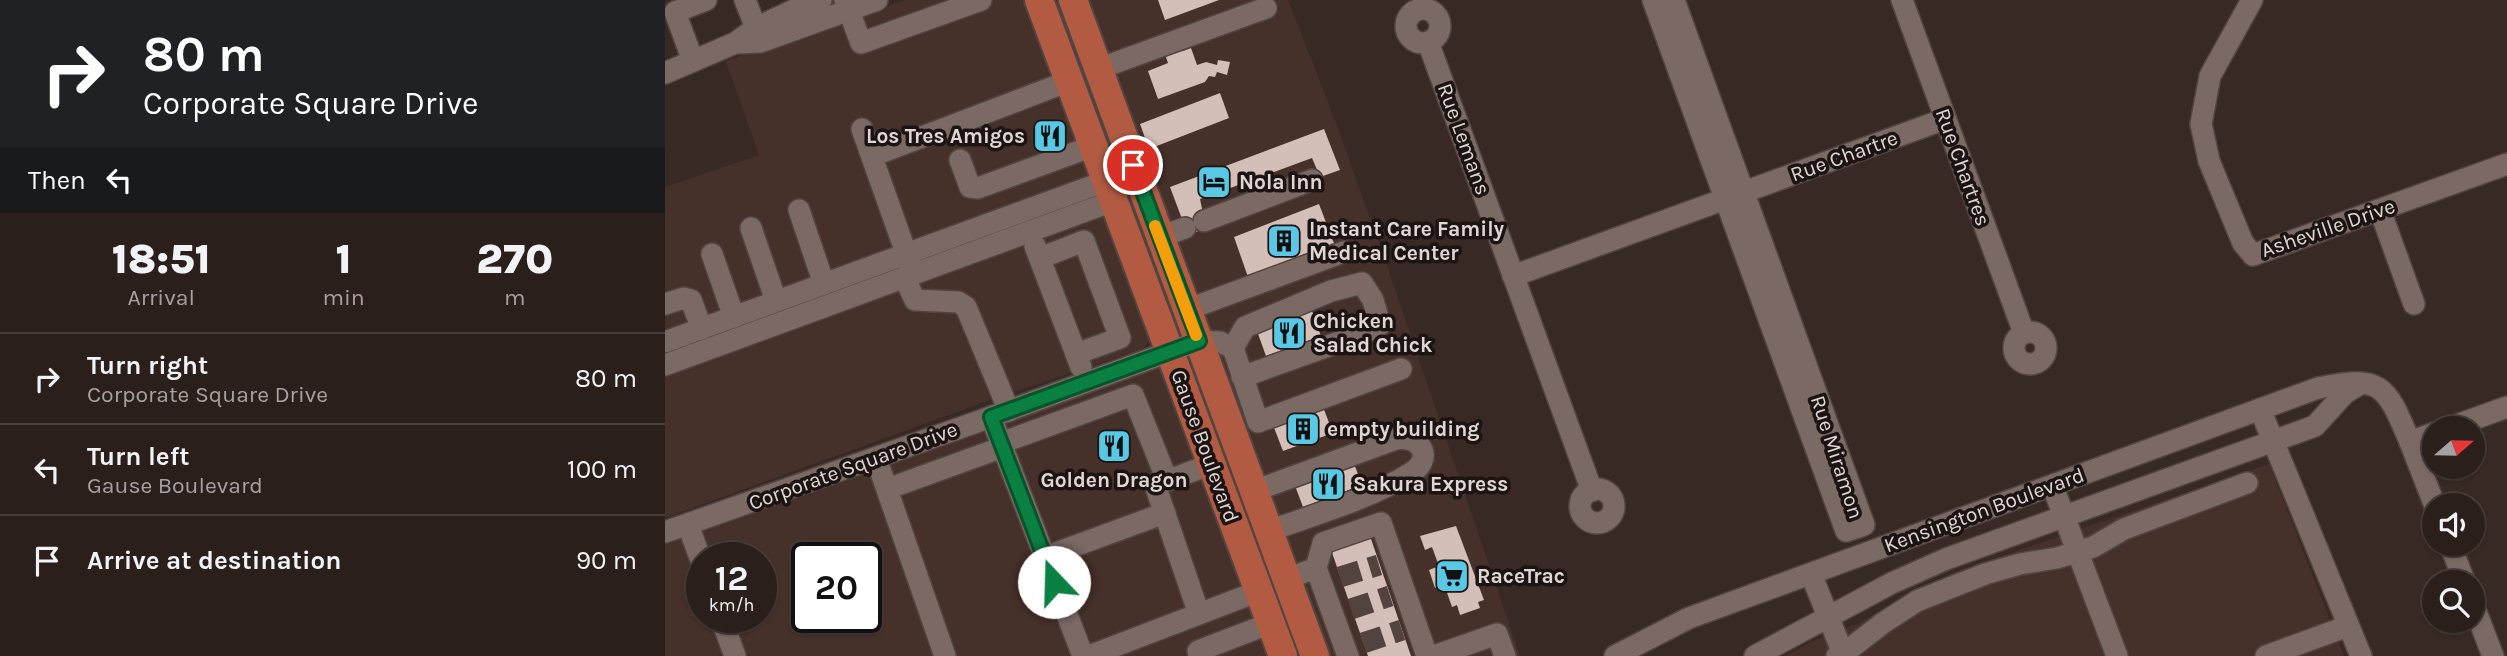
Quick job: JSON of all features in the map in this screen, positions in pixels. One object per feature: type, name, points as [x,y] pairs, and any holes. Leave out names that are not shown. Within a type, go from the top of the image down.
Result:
[{"type":"main road","name":"Gause Boulevard","points":[[1039,0],[1283,656]]},
{"type":"main road","name":"Gause Boulevard","points":[[1073,0],[1098,69],[1183,228],[1186,310],[1315,656]]},
{"type":"street","points":[[693,61],[675,12],[706,0]]},
{"type":"street","points":[[745,0],[756,28]]},
{"type":"street","points":[[665,73],[735,43],[756,28],[821,0]]},
{"type":"street","points":[[735,43],[760,42],[847,5],[877,0]]},
{"type":"street","points":[[847,5],[861,43],[981,0]]},
{"type":"street","name":"Rue Miramon","points":[[1653,0],[1734,196],[1864,525],[1846,531],[1734,196],[1674,0]]},
{"type":"street","name":"Rue Chartres","points":[[1902,0],[2024,333]]},
{"type":"street","name":"Asheville Drive","points":[[2252,0],[2210,76],[2201,124],[2209,161],[2243,243],[2253,255],[2507,164]]},
{"type":"street","points":[[1098,69],[1266,8]]},
{"type":"street","name":"Rue Lemans","points":[[1428,42],[1592,491]]},
{"type":"street","points":[[872,156],[1069,81]]},
{"type":"street","name":"Rue Chartre","points":[[1734,196],[1945,119]]},
{"type":"street","points":[[862,129],[907,254],[915,300],[958,302],[966,307],[1000,414],[1002,445],[1083,656]]},
{"type":"street","points":[[960,160],[970,187],[978,188],[1093,146]]},
{"type":"street","points":[[1183,228],[1312,180]]},
{"type":"street","points":[[665,342],[1022,212],[1110,191]]},
{"type":"street","points":[[665,365],[1030,232],[1110,191]]},
{"type":"street","points":[[1513,276],[1734,196]]},
{"type":"street","points":[[799,210],[824,284]]},
{"type":"street","points":[[2381,210],[2414,304]]},
{"type":"street","points":[[1022,212],[1086,381]]},
{"type":"street","points":[[751,228],[776,301]]},
{"type":"street","points":[[1039,258],[1084,241],[1120,338],[1076,354]]},
{"type":"street","points":[[1186,310],[1344,253]]},
{"type":"street","points":[[712,254],[734,317]]},
{"type":"street","points":[[1242,377],[1380,325],[1373,300],[1362,283],[1331,291],[1245,327],[1233,348],[1242,377],[1258,422]]},
{"type":"street","points":[[665,304],[684,298],[691,300],[702,329]]},
{"type":"street","points":[[1199,341],[1220,342],[1233,348]]},
{"type":"street","name":"Corporate Square Drive","points":[[665,532],[1199,341]]},
{"type":"street","points":[[1232,432],[1401,369]]},
{"type":"street","name":"Kensington Boulevard","points":[[1615,656],[1689,618],[2318,388],[2340,384],[2373,384],[2385,391],[2393,401],[2430,493]]},
{"type":"street","name":"Kensington Boulevard","points":[[1755,656],[1892,583],[1947,559],[2315,426],[2345,393],[2360,384]]},
{"type":"street","points":[[887,489],[1133,395],[1167,480]]},
{"type":"street","points":[[2482,416],[2507,407]]},
{"type":"street","points":[[2260,409],[2361,656]]},
{"type":"street","points":[[1254,491],[1396,439],[1407,438],[1421,446],[1423,455],[1420,465],[1413,472],[1364,497],[1269,531]]},
{"type":"street","points":[[2410,442],[2422,438]]},
{"type":"street","points":[[876,458],[945,656]]},
{"type":"street","points":[[1212,464],[1155,485],[1193,617],[1199,654],[1271,623]]},
{"type":"street","points":[[1811,573],[1841,655],[1917,601],[1985,574],[2093,547],[2124,529],[2247,483]]},
{"type":"street","points":[[2053,487],[2117,656]]},
{"type":"street","points":[[1045,558],[1165,513]]},
{"type":"street","points":[[1352,649],[1342,612],[1326,576],[1322,543],[1381,523],[1387,562],[1397,594],[1409,628],[1427,656]]},
{"type":"street","points":[[688,525],[694,542]]},
{"type":"street","points":[[1286,579],[1326,576]]},
{"type":"street","points":[[1089,656],[1259,591]]},
{"type":"street","points":[[2270,655],[2348,626]]},
{"type":"street","points":[[727,633],[735,656]]},
{"type":"street","points":[[2484,633],[2493,656]]},
{"type":"street","points":[[1434,656],[1497,634],[1505,656]]},
{"type":"shaded area","points":[[906,0],[1028,0],[1095,174],[924,240],[665,330],[665,187],[759,155],[726,61]]},
{"type":"shaded area","points":[[1084,0],[1288,0],[1335,120],[1386,263],[1520,656],[1325,656],[1135,125]]},
{"type":"shaded area","points":[[1101,217],[1109,221],[1150,332],[1149,341],[1143,349],[990,400],[665,518],[665,373]]},
{"type":"shaded area","points":[[1161,366],[1273,656],[665,656],[665,543],[766,509],[1149,367]]},
{"type":"shaded area","points":[[2269,464],[2344,656],[1786,656],[1811,642],[1857,624],[1953,573]]},
{"type":"building","points":[[1158,0],[1219,0],[1165,20]]},
{"type":"building","points":[[1181,45],[1183,51],[1191,48],[1197,65],[1206,62],[1217,65],[1218,60],[1230,62],[1227,75],[1217,72],[1215,77],[1209,76],[1205,82],[1158,99],[1148,71],[1168,63],[1164,51]]},
{"type":"building","points":[[1220,93],[1229,118],[1149,149],[1140,124]]},
{"type":"building","name":"Nola Inn","points":[[1324,129],[1340,170],[1320,177],[1312,158],[1200,199],[1206,228],[1188,235],[1170,187]]},
{"type":"building","name":"Instant Care Family Medical Center","points":[[1319,204],[1335,246],[1248,277],[1234,237]]},
{"type":"building","name":"Chicken Salad Chick","points":[[1312,311],[1321,336],[1266,356],[1257,331]]},
{"type":"building","name":"empty building","points":[[1323,407],[1333,433],[1283,451],[1273,425]]},
{"type":"building","name":"Sakura Express","points":[[1353,461],[1362,485],[1303,507],[1294,483]]},
{"type":"building","name":"RaceTrac","points":[[1456,526],[1484,600],[1478,602],[1480,608],[1460,615],[1457,605],[1452,607],[1444,584],[1435,588],[1429,570],[1439,566],[1432,547],[1425,550],[1420,536]]},
{"type":"building","points":[[1369,533],[1411,656],[1368,656],[1330,547]]},
{"type":"tunnel","points":[[1340,577],[1379,565]]},
{"type":"tunnel","points":[[1351,609],[1390,596]]},
{"type":"tunnel","points":[[1363,643],[1402,630]]},
{"type":"slow traffic","points":[[1155,226],[1196,335]]},
{"type":"place","name":"Los Tres Amigos","points":[[1050,136]]},
{"type":"place","name":"Nola Inn","points":[[1214,182]]},
{"type":"place","name":"Instant Care Family Medical Center","points":[[1284,241]]},
{"type":"place","name":"Chicken Salad Chick","points":[[1289,333]]},
{"type":"place","name":"empty building","points":[[1303,429]]},
{"type":"place","name":"Golden Dragon","points":[[1114,446]]},
{"type":"place","name":"Sakura Express","points":[[1328,484]]},
{"type":"place","name":"RaceTrac","points":[[1452,576]]},
{"type":"route","points":[[1054,582],[991,417],[1199,341],[1133,165]]}]
